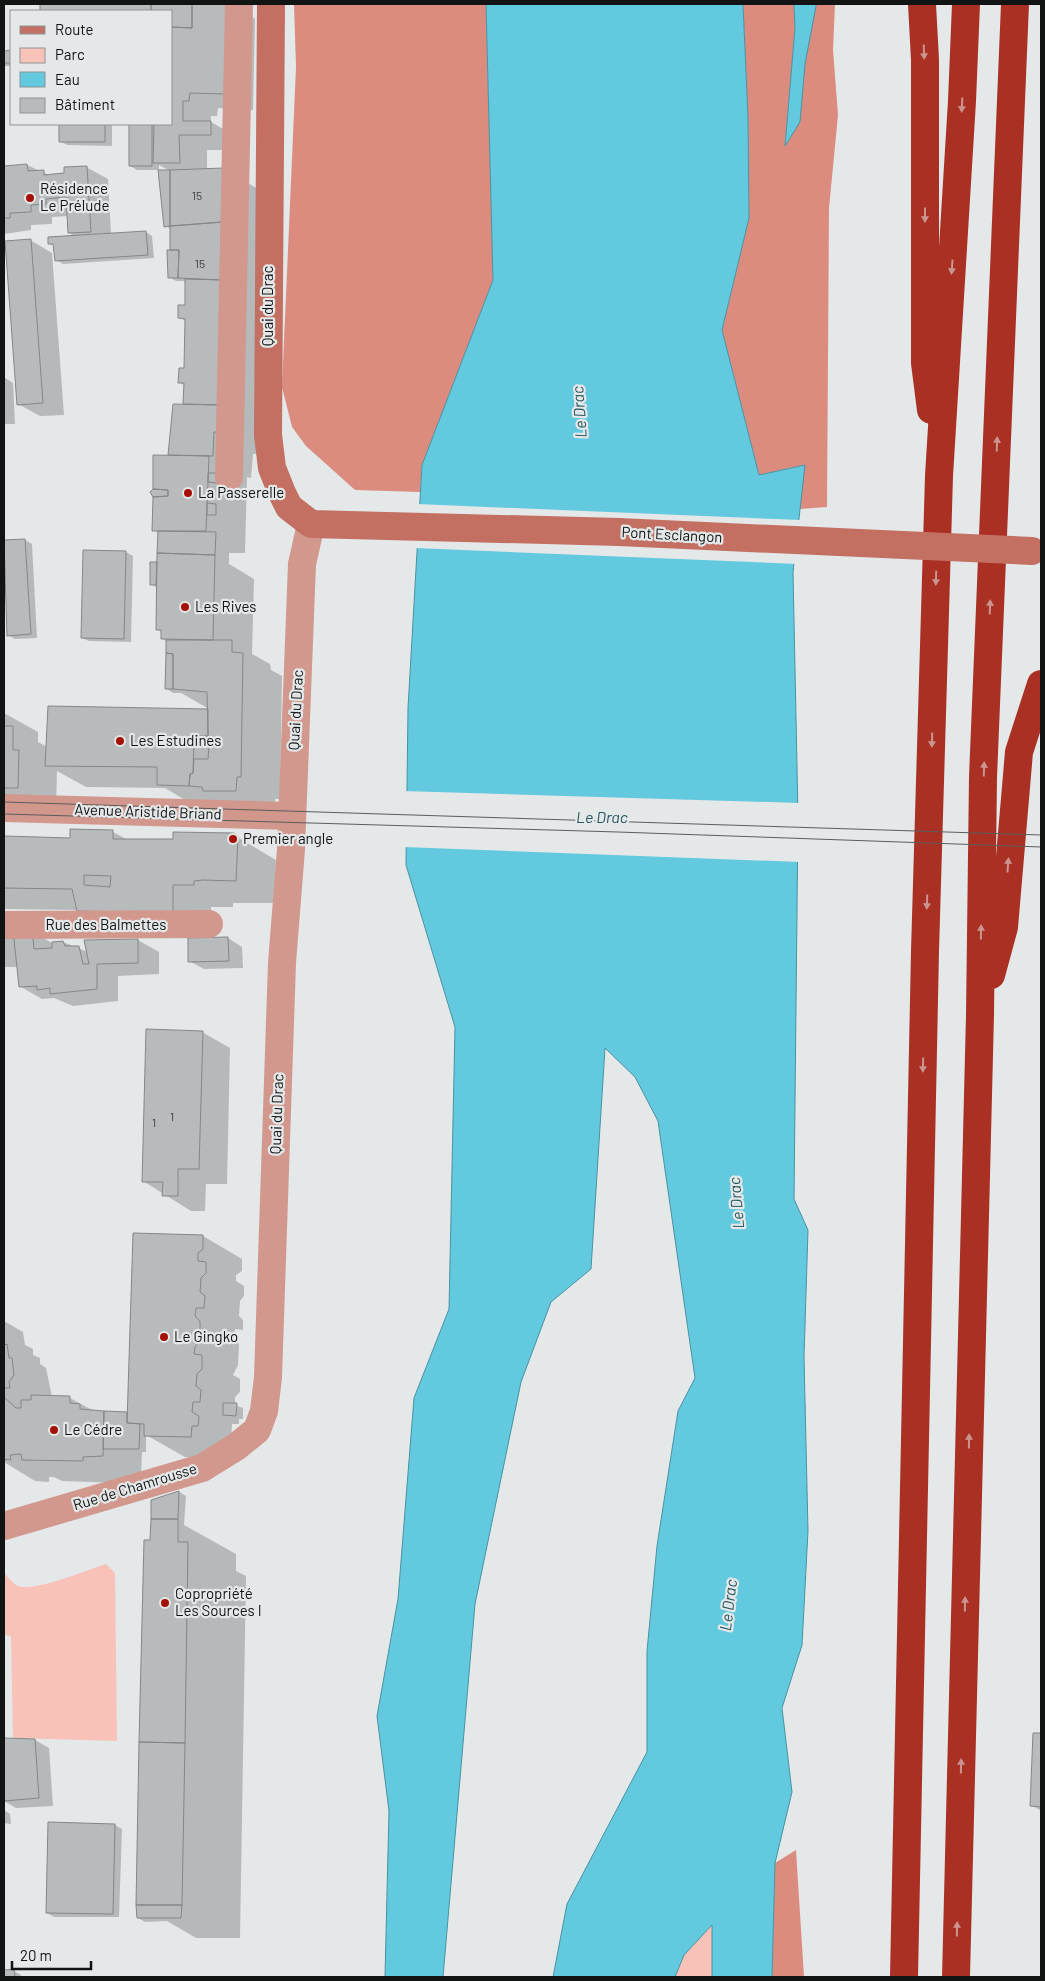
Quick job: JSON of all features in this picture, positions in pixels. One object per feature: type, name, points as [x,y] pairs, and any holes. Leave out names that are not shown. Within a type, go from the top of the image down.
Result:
[{"type":"highway","points":[[922,4],[925,60],[925,363],[939,476]]},
{"type":"highway","points":[[904,1977],[924,990],[939,476],[962,101],[966,4]]},
{"type":"highway","points":[[956,1977],[980,1015],[983,777],[1015,4]]},
{"type":"highway","points":[[980,1015],[1004,927],[1019,752],[1041,684]]},
{"type":"street","points":[[229,477],[239,4]]},
{"type":"street","name":"Quai du Drac","points":[[257,1430],[264,1411],[268,1377],[282,963],[292,816],[302,564],[311,524],[289,507],[282,493],[272,468],[268,435],[271,4]]},
{"type":"street","name":"Pont Esclangon","points":[[311,524],[629,533],[1038,550]]},
{"type":"street","name":"Avenue Aristide Briand","points":[[4,808],[292,816]]},
{"type":"street","name":"Rue des Balmettes","points":[[4,925],[209,924]]},
{"type":"street","name":"Rue de Chamrousse","points":[[4,1526],[202,1468],[236,1447],[257,1430]]},
{"type":"green space","points":[[106,1564],[115,1573],[117,1741],[13,1738],[11,1636],[4,1635],[4,1573],[16,1585],[26,1587],[48,1583]]},
{"type":"green space","points":[[712,1924],[712,1977],[675,1977],[684,1955]]},
{"type":"shaded area","points":[[294,4],[486,4],[493,280],[422,465],[420,492],[355,490],[306,446],[292,427],[282,387],[296,67]]},
{"type":"shaded area","points":[[743,4],[794,4],[795,28],[785,145],[816,4],[835,4],[833,50],[838,115],[829,208],[827,507],[800,509],[804,465],[759,475],[722,330],[749,218],[748,118]]},
{"type":"shaded area","points":[[796,1850],[804,1977],[772,1977],[775,1863]]},
{"type":"water","name":"Le Drac","points":[[486,4],[743,4],[748,118],[749,218],[722,330],[759,475],[805,465],[793,572],[798,815],[794,1199],[808,1230],[804,1357],[808,1531],[802,1645],[782,1708],[792,1792],[775,1863],[772,1977],[712,1977],[712,1925],[684,1955],[675,1977],[553,1977],[567,1904],[647,1752],[647,1651],[657,1546],[678,1411],[695,1378],[658,1121],[635,1077],[605,1048],[591,1269],[551,1302],[521,1382],[475,1604],[443,1977],[385,1977],[389,1811],[377,1716],[398,1599],[414,1398],[449,1309],[455,1027],[406,865],[408,708],[422,465],[493,280]]},
{"type":"water","points":[[794,4],[816,4],[816,6],[805,64],[800,122],[785,146],[795,28]]},
{"type":"pier","points":[[417,504],[801,520],[797,564],[415,548]]},
{"type":"pier","points":[[403,791],[800,803],[800,862],[403,847]]},
{"type":"building","points":[[40,4],[151,4],[151,10],[40,10]]},
{"type":"building","points":[[151,4],[192,4],[192,28],[172,27],[172,10],[151,10]]},
{"type":"building","points":[[192,4],[228,4],[226,94],[190,93],[189,101],[183,101],[183,121],[211,121],[211,135],[179,135],[180,163],[153,163],[154,125],[172,125],[172,27],[192,28]]},
{"type":"building","points":[[10,50],[10,63],[4,63],[4,51]]},
{"type":"building","points":[[59,125],[105,125],[105,142],[59,142]]},
{"type":"building","points":[[129,125],[152,125],[152,166],[129,166]]},
{"type":"building","name":"Résidence Le Prélude","points":[[27,164],[28,171],[44,170],[44,175],[64,173],[64,167],[87,166],[91,232],[68,233],[66,197],[46,199],[46,204],[31,205],[31,212],[10,213],[10,218],[4,218],[4,166]]},
{"type":"building","points":[[224,168],[223,222],[170,226],[170,170]]},
{"type":"building","points":[[158,170],[170,170],[170,226],[164,227]]},
{"type":"building","points":[[223,222],[222,280],[178,278],[179,250],[170,250],[170,226]]},
{"type":"building","points":[[146,231],[148,255],[55,261],[53,244],[48,244],[48,237]]},
{"type":"building","points":[[31,239],[43,403],[17,405],[5,241]]},
{"type":"building","points":[[167,250],[179,250],[178,278],[168,278]]},
{"type":"building","points":[[185,279],[222,280],[219,405],[183,404],[184,383],[178,383],[179,368],[184,368],[185,319],[178,318],[178,305],[185,305]]},
{"type":"building","points":[[173,404],[219,405],[218,432],[214,432],[213,456],[168,455]]},
{"type":"building","name":"La Passerelle","points":[[153,455],[209,456],[206,531],[152,531],[153,497],[168,496],[168,490],[153,489]]},
{"type":"building","points":[[208,473],[217,473],[217,483],[208,482]]},
{"type":"building","points":[[153,489],[168,490],[168,496],[153,497],[150,492]]},
{"type":"building","points":[[207,503],[216,504],[216,515],[207,515]]},
{"type":"building","points":[[158,531],[216,532],[215,555],[157,553]]},
{"type":"building","points":[[25,539],[31,634],[7,636],[4,540]]},
{"type":"building","points":[[83,550],[126,551],[124,639],[81,638]]},
{"type":"building","name":"Les Rives","points":[[157,553],[215,555],[213,640],[161,639],[161,630],[156,630]]},
{"type":"building","points":[[150,562],[157,562],[156,585],[150,585]]},
{"type":"building","points":[[166,640],[232,640],[232,652],[243,653],[241,777],[237,777],[236,791],[203,791],[202,787],[189,786],[190,774],[193,773],[194,759],[208,759],[209,746],[194,746],[194,736],[208,736],[207,692],[173,689],[173,654],[166,653]]},
{"type":"building","points":[[166,653],[173,654],[173,689],[165,689]]},
{"type":"building","name":"Les Estudines","points":[[48,706],[208,709],[208,736],[194,736],[193,773],[190,774],[189,786],[157,785],[157,767],[45,766]]},
{"type":"building","points":[[4,726],[13,726],[13,750],[19,750],[18,788],[4,788]]},
{"type":"building","points":[[70,829],[113,830],[113,839],[173,839],[173,832],[234,833],[238,836],[236,881],[203,880],[194,881],[194,885],[173,885],[173,913],[77,911],[72,889],[4,888],[4,836],[70,838]],"holes":[[[84,875],[111,876],[110,887],[84,885]]]},
{"type":"building","points":[[13,930],[32,930],[34,949],[52,948],[52,942],[63,941],[65,946],[79,946],[83,964],[89,964],[84,940],[138,939],[138,963],[97,964],[97,989],[50,994],[50,988],[37,990],[37,986],[19,987]]},
{"type":"building","points":[[228,937],[229,961],[188,962],[188,938]]},
{"type":"building","points":[[146,1029],[203,1031],[199,1169],[178,1169],[178,1196],[162,1196],[163,1182],[142,1182]]},
{"type":"building","name":"Le Gingko","points":[[133,1233],[203,1235],[203,1249],[198,1253],[198,1261],[206,1262],[206,1273],[201,1278],[200,1292],[205,1296],[204,1308],[196,1308],[195,1316],[200,1321],[200,1331],[199,1342],[195,1347],[194,1354],[202,1355],[202,1369],[197,1374],[196,1386],[201,1390],[200,1402],[193,1402],[192,1412],[199,1416],[198,1426],[192,1426],[191,1437],[144,1436],[144,1424],[127,1423]]},
{"type":"building","points":[[7,1344],[9,1358],[12,1358],[14,1375],[9,1382],[10,1388],[4,1388],[4,1345]]},
{"type":"building","name":"Le Cédre","points":[[31,1395],[70,1396],[70,1403],[80,1404],[80,1409],[104,1411],[103,1456],[83,1457],[83,1461],[22,1460],[21,1454],[10,1455],[11,1460],[4,1459],[4,1397],[16,1408],[21,1408],[21,1400],[31,1400]]},
{"type":"building","points":[[223,1403],[237,1403],[236,1416],[223,1415]]},
{"type":"building","points":[[104,1411],[127,1412],[127,1423],[140,1424],[139,1449],[103,1449]]},
{"type":"building","points":[[179,1491],[178,1519],[151,1519],[151,1500]]},
{"type":"building","name":"Copropriété Les Sources I","points":[[151,1519],[178,1519],[178,1542],[188,1542],[185,1743],[139,1742],[144,1540],[150,1540]]},
{"type":"building","points":[[1033,1733],[1041,1733],[1041,1807],[1030,1806]]},
{"type":"building","points":[[4,1738],[35,1739],[39,1798],[4,1801]]},
{"type":"building","points":[[139,1742],[185,1743],[182,1905],[136,1905]]},
{"type":"building","points":[[48,1822],[115,1824],[113,1914],[46,1913]]},
{"type":"building","points":[[136,1905],[182,1905],[181,1918],[137,1918]]},
{"type":"building","points":[[14,1969],[15,1977],[4,1977],[4,1970]]},
{"type":"tram line","points":[[4,802],[1041,835]]},
{"type":"tram line","points":[[4,814],[618,832],[1041,847]]},
{"type":"place","name":"Résidence Le Prélude","points":[[30,198]]},
{"type":"place","name":"La Passerelle","points":[[188,493]]},
{"type":"place","name":"Les Rives","points":[[185,607]]},
{"type":"place","name":"Les Estudines","points":[[120,741]]},
{"type":"place","name":"Premier angle","points":[[233,839]]},
{"type":"place","name":"Le Gingko","points":[[164,1337]]},
{"type":"place","name":"Le Cédre","points":[[54,1430]]},
{"type":"place","name":"Copropriété Les Sources I","points":[[165,1603]]}]
